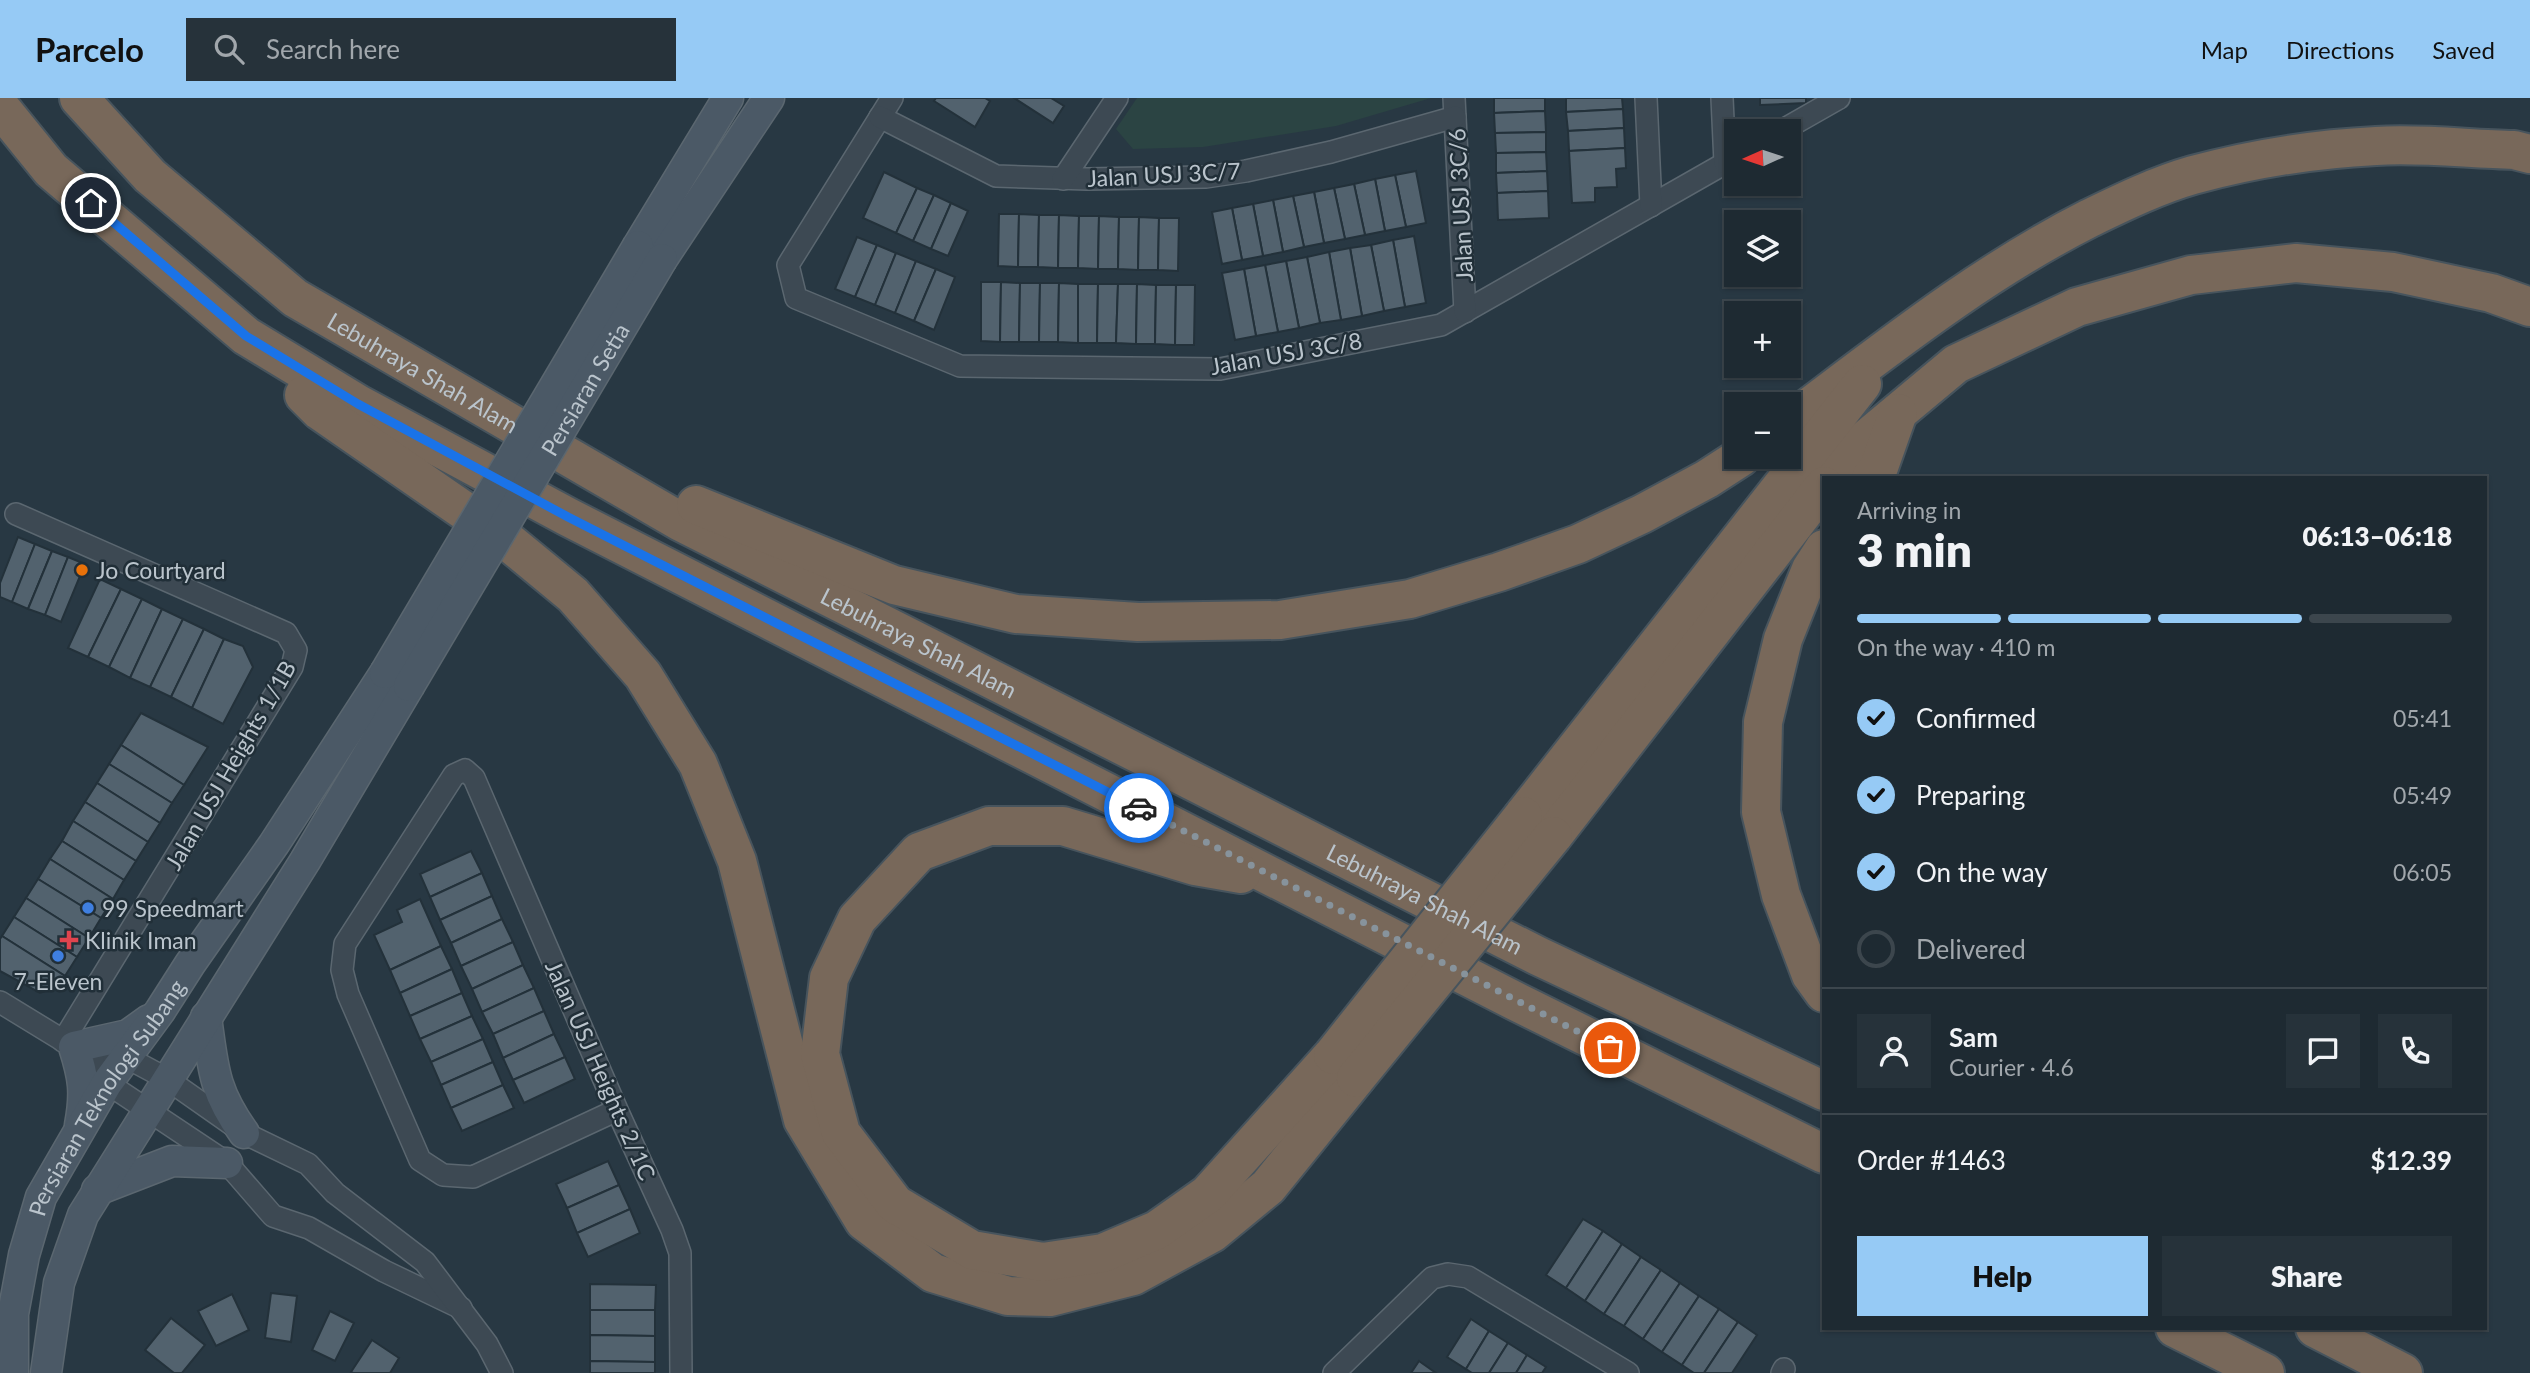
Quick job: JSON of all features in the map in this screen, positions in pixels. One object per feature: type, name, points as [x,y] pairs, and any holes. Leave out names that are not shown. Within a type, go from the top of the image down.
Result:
[{"type":"highway","name":"Lebuhraya Shah Alam","points":[[79,98],[150,176],[295,298],[681,522],[937,654],[1538,956],[1822,1090]]},
{"type":"highway","name":"Lebuhraya Shah Alam","points":[[0,107],[51,170],[246,336],[358,404],[568,517],[1516,1001],[1822,1153]]},
{"type":"highway","points":[[1801,413],[1893,344],[2003,267],[2055,236],[2123,202],[2191,176],[2269,158],[2377,146],[2514,150],[2530,154]]},
{"type":"highway","points":[[1832,476],[1848,454],[1956,364],[2077,307],[2191,275],[2296,263],[2393,272],[2491,293],[2530,307]]},
{"type":"highway","points":[[246,336],[320,411],[505,539],[573,596],[643,675],[698,764],[737,861],[803,1120],[864,1221],[933,1273],[1008,1296],[1050,1297],[1133,1276],[1212,1233],[1268,1188],[1345,1066],[1538,826],[1822,488]]},
{"type":"highway","points":[[1538,826],[1893,344]]},
{"type":"highway","points":[[1872,476],[1879,467],[1899,411]]},
{"type":"highway","points":[[566,456],[894,585],[1016,614],[1138,622],[1280,620],[1410,598],[1499,572],[1578,544],[1642,514],[1724,468]]},
{"type":"highway","points":[[1822,552],[1811,569],[1783,639],[1763,722],[1761,812],[1781,895],[1811,975],[1822,990]]},
{"type":"highway","points":[[1282,881],[1195,866],[1063,826],[989,826],[919,852],[857,919],[829,978],[820,1054],[841,1133],[895,1204],[972,1250],[1043,1262],[1103,1253],[1157,1230],[1208,1194],[1345,1066]]},
{"type":"highway","points":[[2179,1330],[2265,1373]]},
{"type":"highway","points":[[2319,1330],[2403,1373]]},
{"type":"main road","name":"Persiaran Setia","points":[[397,679],[650,253],[728,98]]},
{"type":"main road","name":"Persiaran Setia","points":[[650,253],[769,98]]},
{"type":"main road","name":"Persiaran Teknologi Subang","points":[[13,1373],[13,1314],[24,1255],[41,1196],[78,1135],[85,1058],[127,1057],[275,844],[397,679]]},
{"type":"main road","name":"Persiaran Teknologi Subang","points":[[46,1373],[59,1283],[83,1215],[305,861],[397,679]]},
{"type":"main road","points":[[78,1135],[85,1097],[80,1066],[85,1058],[128,1035],[160,1011]]},
{"type":"main road","points":[[206,1017],[215,1081],[228,1110],[244,1133]]},
{"type":"main road","points":[[97,1190],[172,1161],[227,1163]]},
{"type":"street","points":[[880,117],[892,98]]},
{"type":"street","points":[[1063,179],[1117,98]]},
{"type":"street","points":[[1646,98],[1651,206]]},
{"type":"street","points":[[1722,98],[1725,119]]},
{"type":"street","points":[[1801,120],[1839,98]]},
{"type":"street","name":"Jalan USJ 3C/7","points":[[880,117],[996,176],[1063,179],[1206,177],[1331,152],[1455,108]]},
{"type":"street","name":"Jalan USJ 3C/6","points":[[1455,108],[1465,312]]},
{"type":"street","name":"Jalan USJ 3C/8","points":[[880,117],[788,265],[796,298],[960,366],[1220,369],[1441,325],[1724,163]]},
{"type":"street","name":"Jalan USJ Heights 1/1B","points":[[16,514],[286,633],[296,650],[292,667],[85,1058]]},
{"type":"street","name":"Jalan USJ Heights 2/1C","points":[[617,1111],[473,1177],[443,1175],[420,1160],[348,994],[342,970],[345,944],[454,775],[464,770],[474,778],[617,1111],[672,1230],[680,1253],[681,1373]]},
{"type":"street","points":[[0,1002],[85,1058],[148,1109],[227,1163],[273,1216],[309,1228],[384,1271],[461,1308]]},
{"type":"street","points":[[127,1057],[167,1079],[244,1133],[308,1164],[335,1194],[425,1262],[487,1344],[502,1373]]},
{"type":"street","points":[[1334,1373],[1432,1278],[1448,1274],[1468,1277],[1628,1373]]},
{"type":"green space","points":[[1137,98],[1431,98],[1336,126],[1203,147],[1133,149],[1116,129]]},
{"type":"building","points":[[936,98],[985,98],[990,101],[975,127],[934,101]]},
{"type":"building","points":[[1014,98],[1051,98],[1064,106],[1053,123]]},
{"type":"building","points":[[1494,98],[1545,98],[1545,111],[1494,113]]},
{"type":"building","points":[[1566,98],[1622,98],[1623,109],[1566,112]]},
{"type":"building","points":[[1760,98],[1806,98],[1806,103],[1760,105]]},
{"type":"building","points":[[1623,109],[1624,128],[1568,131],[1566,112]]},
{"type":"building","points":[[1545,111],[1546,132],[1495,133],[1494,113]]},
{"type":"building","points":[[1624,128],[1625,148],[1569,151],[1568,131]]},
{"type":"building","points":[[1546,132],[1546,152],[1496,153],[1495,133]]},
{"type":"building","points":[[1625,148],[1626,168],[1616,169],[1617,187],[1595,188],[1595,202],[1572,203],[1569,151]]},
{"type":"building","points":[[1546,152],[1547,171],[1496,173],[1496,153]]},
{"type":"building","points":[[1416,171],[1426,223],[1406,227],[1395,175]]},
{"type":"building","points":[[1547,171],[1548,191],[1497,193],[1496,173]]},
{"type":"building","points":[[884,172],[917,188],[896,233],[863,218]]},
{"type":"building","points":[[1395,175],[1406,227],[1385,231],[1375,179]]},
{"type":"building","points":[[1375,179],[1385,231],[1365,235],[1354,184]]},
{"type":"building","points":[[1354,184],[1365,235],[1345,239],[1334,188]]},
{"type":"building","points":[[917,188],[934,195],[913,241],[896,233]]},
{"type":"building","points":[[1334,188],[1345,239],[1324,243],[1314,192]]},
{"type":"building","points":[[1548,191],[1549,218],[1498,220],[1497,193]]},
{"type":"building","points":[[1314,192],[1324,243],[1304,247],[1293,196]]},
{"type":"building","points":[[934,195],[951,203],[931,249],[913,241]]},
{"type":"building","points":[[1293,196],[1304,247],[1283,252],[1273,200]]},
{"type":"building","points":[[1273,200],[1283,252],[1263,256],[1253,204]]},
{"type":"building","points":[[951,203],[968,211],[948,256],[931,249]]},
{"type":"building","points":[[1253,204],[1263,256],[1242,260],[1232,208]]},
{"type":"building","points":[[1232,208],[1242,260],[1222,264],[1212,212]]},
{"type":"building","points":[[999,214],[1019,214],[1018,267],[998,266]]},
{"type":"building","points":[[1019,214],[1039,215],[1038,267],[1018,267]]},
{"type":"building","points":[[1039,215],[1059,215],[1058,268],[1038,267]]},
{"type":"building","points":[[1059,215],[1079,216],[1078,268],[1058,268]]},
{"type":"building","points":[[1079,216],[1099,216],[1098,269],[1078,268]]},
{"type":"building","points":[[1099,216],[1119,217],[1118,269],[1098,269]]},
{"type":"building","points":[[1119,217],[1139,217],[1138,270],[1118,269]]},
{"type":"building","points":[[1139,217],[1159,218],[1158,270],[1138,270]]},
{"type":"building","points":[[1159,218],[1179,218],[1178,271],[1158,270]]},
{"type":"building","points":[[1414,236],[1426,303],[1405,307],[1393,240]]},
{"type":"building","points":[[857,237],[877,245],[855,297],[835,289]]},
{"type":"building","points":[[1393,240],[1405,307],[1384,311],[1371,245]]},
{"type":"building","points":[[877,245],[896,253],[875,305],[855,297]]},
{"type":"building","points":[[1371,245],[1384,311],[1362,316],[1350,248]]},
{"type":"building","points":[[1350,248],[1362,316],[1341,320],[1329,252]]},
{"type":"building","points":[[1329,252],[1341,320],[1320,323],[1307,257]]},
{"type":"building","points":[[896,253],[916,261],[895,313],[875,305]]},
{"type":"building","points":[[1307,257],[1320,323],[1299,328],[1286,261]]},
{"type":"building","points":[[916,261],[936,269],[914,321],[895,313]]},
{"type":"building","points":[[1286,261],[1299,328],[1278,332],[1265,265]]},
{"type":"building","points":[[1265,265],[1278,332],[1256,336],[1244,269]]},
{"type":"building","points":[[936,269],[955,277],[934,330],[914,321]]},
{"type":"building","points":[[1244,269],[1256,336],[1235,340],[1222,273]]},
{"type":"building","points":[[981,282],[1001,282],[1000,342],[981,341]]},
{"type":"building","points":[[1001,282],[1020,283],[1019,342],[1000,342]]},
{"type":"building","points":[[1020,283],[1040,283],[1039,342],[1019,342]]},
{"type":"building","points":[[1040,283],[1059,283],[1058,342],[1039,342]]},
{"type":"building","points":[[1059,283],[1078,284],[1078,343],[1058,342]]},
{"type":"building","points":[[1078,284],[1098,284],[1097,343],[1078,343]]},
{"type":"building","points":[[1098,284],[1118,284],[1116,343],[1097,343]]},
{"type":"building","points":[[1118,284],[1137,284],[1136,344],[1116,343]]},
{"type":"building","points":[[1137,284],[1156,285],[1155,344],[1136,344]]},
{"type":"building","points":[[1156,285],[1176,285],[1175,345],[1155,344]]},
{"type":"building","points":[[1176,285],[1195,285],[1194,345],[1175,345]]},
{"type":"building","points":[[18,537],[35,544],[12,602],[0,597],[0,583]]},
{"type":"building","points":[[35,544],[52,551],[28,609],[12,602]]},
{"type":"building","points":[[52,551],[68,557],[45,615],[28,609]]},
{"type":"building","points":[[68,557],[85,564],[61,622],[45,615]]},
{"type":"building","points":[[100,579],[121,589],[88,657],[68,648]]},
{"type":"building","points":[[121,589],[142,599],[109,667],[88,657]]},
{"type":"building","points":[[142,599],[162,609],[130,678],[109,667]]},
{"type":"building","points":[[162,609],[183,619],[150,687],[130,678]]},
{"type":"building","points":[[183,619],[204,629],[171,697],[150,687]]},
{"type":"building","points":[[204,629],[224,639],[192,708],[171,697]]},
{"type":"building","points":[[224,639],[243,646],[253,667],[223,724],[192,708]]},
{"type":"building","points":[[141,713],[208,747],[184,785],[121,745]]},
{"type":"building","points":[[121,745],[184,785],[172,803],[109,764]]},
{"type":"building","points":[[109,764],[172,803],[160,823],[97,783]]},
{"type":"building","points":[[97,783],[160,823],[148,842],[85,802]]},
{"type":"building","points":[[85,802],[148,842],[136,861],[73,821]]},
{"type":"building","points":[[73,821],[136,861],[124,880],[62,841]]},
{"type":"building","points":[[62,841],[124,880],[113,899],[50,859]]},
{"type":"building","points":[[471,851],[482,873],[430,897],[420,874]]},
{"type":"building","points":[[50,859],[113,899],[101,918],[38,879]]},
{"type":"building","points":[[482,873],[492,896],[440,920],[430,897]]},
{"type":"building","points":[[38,879],[101,918],[89,938],[26,898]]},
{"type":"building","points":[[492,896],[502,919],[451,943],[440,920]]},
{"type":"building","points":[[26,898],[89,938],[77,957],[14,917]]},
{"type":"building","points":[[420,899],[441,946],[390,970],[374,935],[402,922],[397,910]]},
{"type":"building","points":[[14,917],[77,957],[65,976],[2,936]]},
{"type":"building","points":[[502,919],[513,942],[461,966],[451,943]]},
{"type":"building","points":[[2,936],[65,976],[61,986],[40,993],[0,971]]},
{"type":"building","points":[[513,942],[523,965],[472,989],[461,966]]},
{"type":"building","points":[[441,946],[452,969],[400,993],[390,970]]},
{"type":"building","points":[[523,965],[534,988],[482,1012],[472,989]]},
{"type":"building","points":[[452,969],[462,993],[410,1016],[400,993]]},
{"type":"building","points":[[534,988],[544,1011],[493,1034],[482,1012]]},
{"type":"building","points":[[462,993],[472,1016],[420,1039],[410,1016]]},
{"type":"building","points":[[544,1011],[554,1034],[503,1058],[493,1034]]},
{"type":"building","points":[[472,1016],[483,1039],[431,1062],[420,1039]]},
{"type":"building","points":[[554,1034],[565,1057],[513,1080],[503,1058]]},
{"type":"building","points":[[483,1039],[493,1062],[441,1085],[431,1062]]},
{"type":"building","points":[[565,1057],[575,1079],[524,1103],[513,1080]]},
{"type":"building","points":[[493,1062],[503,1085],[451,1108],[441,1085]]},
{"type":"building","points":[[503,1085],[514,1108],[462,1131],[451,1108]]},
{"type":"building","points":[[608,1161],[619,1185],[567,1208],[556,1184]]},
{"type":"building","points":[[619,1185],[630,1209],[577,1233],[567,1208]]},
{"type":"building","points":[[630,1209],[640,1233],[588,1257],[577,1233]]},
{"type":"building","points":[[1583,1219],[1603,1231],[1566,1288],[1546,1275]]},
{"type":"building","points":[[1603,1231],[1622,1244],[1585,1301],[1566,1288]]},
{"type":"building","points":[[1622,1244],[1641,1257],[1604,1314],[1585,1301]]},
{"type":"building","points":[[1641,1257],[1661,1270],[1624,1326],[1604,1314]]},
{"type":"building","points":[[1661,1270],[1680,1283],[1643,1339],[1624,1326]]},
{"type":"building","points":[[1680,1283],[1699,1296],[1662,1352],[1643,1339]]},
{"type":"building","points":[[590,1284],[656,1285],[655,1310],[590,1310]]},
{"type":"building","points":[[271,1293],[297,1296],[291,1342],[265,1338]]},
{"type":"building","points":[[232,1294],[249,1330],[216,1346],[198,1311]]},
{"type":"building","points":[[1699,1296],[1719,1309],[1682,1365],[1662,1352]]},
{"type":"building","points":[[1719,1309],[1738,1322],[1704,1373],[1694,1373],[1682,1365]]},
{"type":"building","points":[[590,1310],[655,1310],[655,1336],[590,1335]]},
{"type":"building","points":[[330,1311],[354,1323],[335,1361],[312,1350]]},
{"type":"building","points":[[171,1318],[205,1345],[182,1373],[174,1373],[145,1350]]},
{"type":"building","points":[[1471,1319],[1489,1331],[1466,1369],[1447,1357]]},
{"type":"building","points":[[1738,1322],[1757,1335],[1732,1373],[1704,1373]]},
{"type":"building","points":[[1489,1331],[1508,1343],[1489,1373],[1472,1373],[1466,1369]]},
{"type":"building","points":[[590,1335],[655,1336],[655,1362],[590,1361]]},
{"type":"building","points":[[372,1340],[399,1358],[390,1373],[351,1372]]},
{"type":"building","points":[[1508,1343],[1527,1355],[1516,1373],[1489,1373]]},
{"type":"building","points":[[1527,1355],[1546,1367],[1542,1373],[1516,1373]]},
{"type":"building","points":[[590,1361],[655,1362],[655,1373],[590,1373]]},
{"type":"building","points":[[1419,1361],[1436,1373],[1411,1373]]},
{"type":"way so far","points":[[1139,808],[1610,1048]]},
{"type":"place","name":"Jo Courtyard","points":[[82,570]]},
{"type":"place","name":"99 Speedmart","points":[[88,908]]},
{"type":"place","name":"Klinik Iman","points":[[69,940]]},
{"type":"place","name":"7-Eleven","points":[[58,956]]},
{"type":"route","points":[[91,203],[246,336],[358,404],[568,517],[1139,808]]}]
